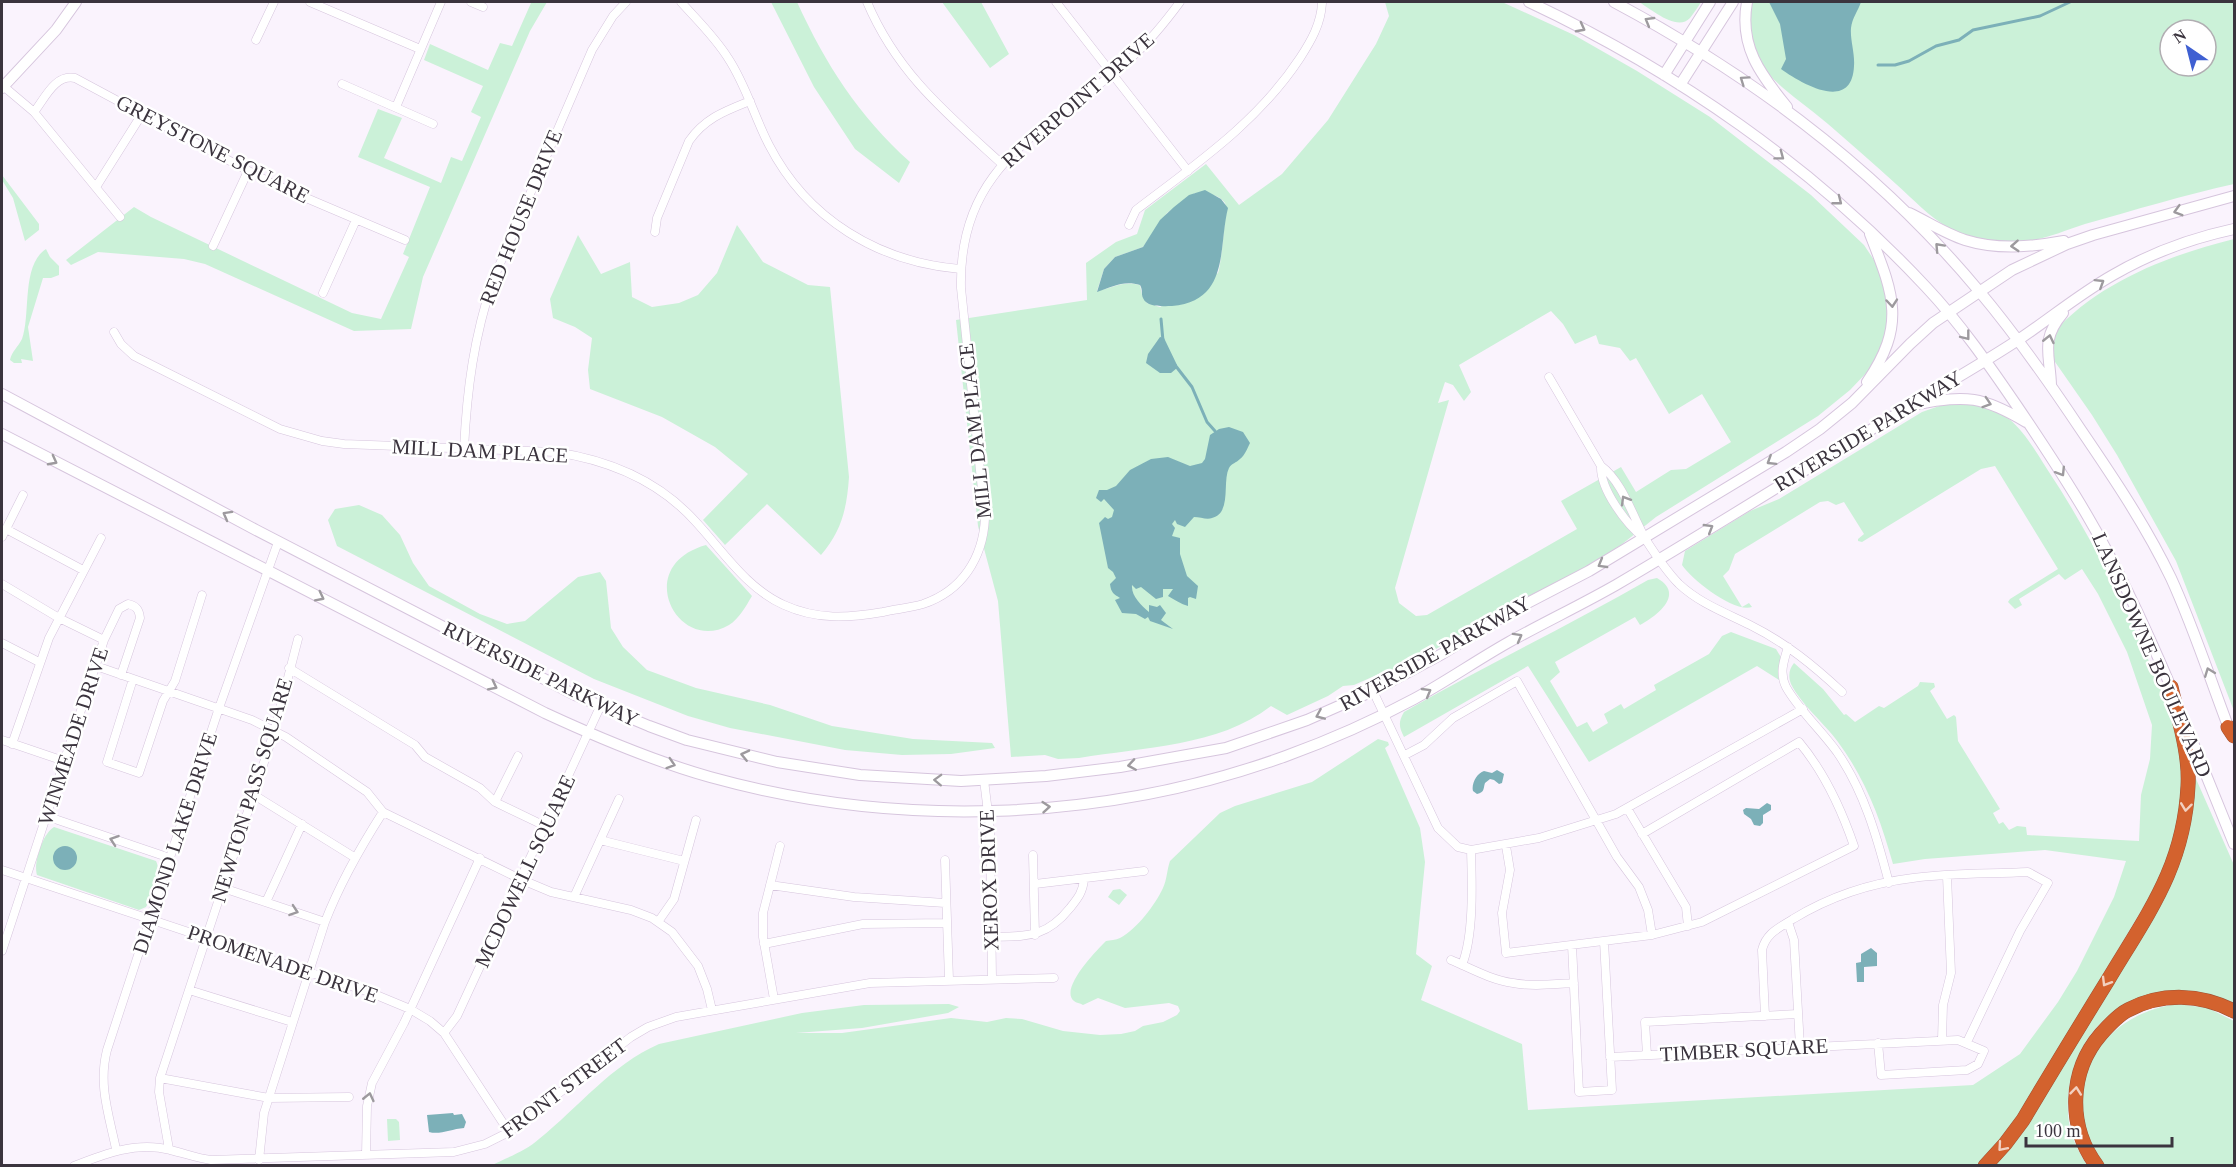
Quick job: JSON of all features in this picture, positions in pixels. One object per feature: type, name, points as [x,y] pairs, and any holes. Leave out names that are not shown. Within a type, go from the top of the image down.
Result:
[{"type":"highway","points":[[1985,1166],[2023,1120],[2158,897],[2176,857],[2182,834],[2188,782],[2184,747],[2171,687]]},
{"type":"highway","points":[[2097,1166],[2078,1128],[2075,1106],[2076,1083],[2083,1062],[2095,1041],[2109,1025],[2127,1010],[2170,997],[2195,997],[2221,1004],[2235,1011]]},
{"type":"main road","name":"LANSDOWNE BOULEVARD","points":[[1529,2],[1610,43],[1725,114],[1847,208],[1947,311],[1985,360],[2090,519],[2123,583],[2171,687],[2235,844]]},
{"type":"main road","name":"LANSDOWNE BOULEVARD","points":[[1614,2],[1700,51],[1797,118],[1845,157],[1903,210],[1979,291],[2051,385],[2132,508],[2170,577],[2235,743]]},
{"type":"main road","points":[[1664,75],[1710,2]]},
{"type":"main road","points":[[1680,85],[1733,2]]},
{"type":"main road","points":[[1747,2],[1748,47],[1770,86],[1797,118]]},
{"type":"main road","points":[[2,87],[40,48],[73,3]]},
{"type":"main road","name":"RIVERSIDE PARKWAY","points":[[2,394],[278,542],[600,706],[687,740],[777,762],[871,776],[933,780],[984,780],[1083,773],[1227,748],[1307,720],[1373,691],[1442,654],[1514,610],[1589,571],[1786,452],[1820,429],[1852,403],[1910,344],[1947,311],[1979,291],[2040,256],[2093,235],[2235,196]]},
{"type":"main road","points":[[1903,210],[1964,239],[1986,245],[2020,246],[2093,235]]},
{"type":"main road","points":[[1852,403],[1883,356],[1890,336],[1893,315],[1890,283],[1867,228]]},
{"type":"main road","name":"RIVERSIDE PARKWAY","points":[[2,434],[588,733],[664,762],[710,777],[791,795],[889,809],[988,810],[1067,805],[1140,795],[1237,772],[1287,755],[1384,714],[1431,689],[1505,644],[1615,586],[1985,360],[2112,276],[2188,241],[2235,229]]},
{"type":"main road","points":[[2051,385],[2050,362],[2047,353],[2049,333],[2074,301]]},
{"type":"main road","points":[[1909,406],[1951,398],[1976,399],[2002,409],[2029,424]]},
{"type":"street","points":[[256,40],[274,2]]},
{"type":"street","points":[[310,2],[420,49]]},
{"type":"street","points":[[396,107],[441,2]]},
{"type":"street","points":[[471,2],[483,7]]},
{"type":"street","name":"RED HOUSE DRIVE","points":[[464,448],[470,369],[483,309],[493,280],[592,50],[602,32],[626,2]]},
{"type":"street","points":[[681,2],[728,57],[778,162],[791,182],[822,214],[842,230],[879,250],[922,264],[960,269]]},
{"type":"street","points":[[867,2],[885,39],[914,80],[931,99],[1002,164]]},
{"type":"street","points":[[1056,2],[1188,171]]},
{"type":"street","name":"RIVERPOINT DRIVE","points":[[960,269],[962,250],[971,215],[989,181],[1002,164],[1025,142],[1112,75],[1151,39],[1180,2]]},
{"type":"street","points":[[1129,225],[1136,210],[1237,132],[1275,93],[1305,50],[1318,26],[1322,3]]},
{"type":"street","name":"GREYSTONE SQUARE","points":[[34,112],[58,81],[69,77],[75,78],[248,171],[405,240]]},
{"type":"street","points":[[342,84],[433,124]]},
{"type":"street","points":[[2,87],[34,112],[120,217]]},
{"type":"street","points":[[655,232],[657,218],[689,141],[697,130],[717,114],[750,101]]},
{"type":"street","points":[[96,188],[142,114]]},
{"type":"street","points":[[213,246],[248,171]]},
{"type":"street","points":[[323,293],[356,220]]},
{"type":"street","name":"MILL DAM PLACE","points":[[114,332],[121,344],[135,356],[267,423],[301,436],[344,444],[555,452],[580,456],[621,469],[659,489],[677,503],[753,585],[767,596],[801,612],[828,617],[856,617],[920,605],[948,592],[970,570],[978,555],[985,532],[960,269]]},
{"type":"street","points":[[1550,377],[1600,466],[1608,472],[1645,538],[1678,583],[1723,614],[1750,625],[1808,660],[1842,692]]},
{"type":"street","points":[[2,537],[24,495]]},
{"type":"street","points":[[6,529],[83,570]]},
{"type":"street","points":[[12,744],[39,662],[101,538]]},
{"type":"street","name":"DIAMOND LAKE DRIVE","points":[[116,1149],[102,1073],[110,1041],[219,708],[278,542]]},
{"type":"street","points":[[2,584],[59,618],[104,640]]},
{"type":"street","points":[[133,679],[107,762],[139,773],[168,690],[175,681],[202,595]]},
{"type":"street","name":"WINMEADE DRIVE","points":[[2,951],[104,640],[119,609],[128,604],[139,611],[140,618],[120,675]]},
{"type":"street","name":"NEWTON PASS SQUARE","points":[[169,1149],[159,1092],[160,1078],[282,708],[298,639]]},
{"type":"street","points":[[2,643],[39,662]]},
{"type":"street","points":[[1788,647],[1782,668],[1786,687],[1821,730],[1853,778],[1875,829],[1889,883]]},
{"type":"street","points":[[96,666],[219,708],[274,732],[367,792],[383,812],[520,879],[551,891],[631,910],[658,922],[672,932],[698,966],[712,1010]]},
{"type":"street","points":[[290,668],[415,745],[425,757],[480,788],[495,802],[545,826]]},
{"type":"street","points":[[1405,755],[1424,745],[1453,718],[1516,681],[1617,856],[1639,886],[1648,910],[1652,935]]},
{"type":"street","points":[[1373,691],[1438,828],[1458,847],[1471,850],[1506,846],[1571,829],[1628,808],[1803,710]]},
{"type":"street","name":"MCDOWELL SQUARE","points":[[444,1033],[457,1016],[600,706]]},
{"type":"street","points":[[2,740],[64,761]]},
{"type":"street","points":[[1506,846],[1510,870],[1502,914],[1506,953],[1652,935],[1688,926],[1709,919],[1854,846],[1834,795],[1821,772],[1799,742],[1642,834]]},
{"type":"street","points":[[495,802],[518,756]]},
{"type":"street","name":"XEROX DRIVE","points":[[984,780],[988,810],[992,979]]},
{"type":"street","points":[[254,795],[354,857]]},
{"type":"street","points":[[574,897],[619,799]]},
{"type":"street","points":[[1628,808],[1686,907],[1688,926]]},
{"type":"street","points":[[259,1160],[261,1129],[269,1098],[335,896],[354,857],[383,812]]},
{"type":"street","points":[[46,816],[170,858]]},
{"type":"street","points":[[658,922],[674,899],[696,820]]},
{"type":"street","points":[[266,902],[302,824]]},
{"type":"street","points":[[600,840],[684,861]]},
{"type":"street","points":[[774,999],[764,944],[763,913],[780,846]]},
{"type":"street","points":[[1462,965],[1468,951],[1472,880],[1471,850]]},
{"type":"street","points":[[1033,855],[1035,935]]},
{"type":"street","points":[[366,1155],[367,1106],[372,1083],[410,1009],[480,858]]},
{"type":"street","points":[[945,860],[949,980]]},
{"type":"street","name":"PROMENADE DRIVE","points":[[2,870],[309,971],[410,1009],[444,1033],[509,1132]]},
{"type":"street","points":[[1035,884],[1144,871]]},
{"type":"street","points":[[1765,1016],[1762,950],[1768,935],[1827,901],[1914,878],[2028,872],[2048,883],[2020,931],[1967,1042],[1984,1051],[1973,1068],[1881,1075],[1878,1043]]},
{"type":"street","points":[[1942,1040],[1943,1005],[1952,973],[1947,876]]},
{"type":"street","points":[[992,937],[1035,935],[1049,929],[1061,919],[1082,894],[1084,879]]},
{"type":"street","points":[[770,885],[854,897],[945,903]]},
{"type":"street","points":[[222,888],[326,922]]},
{"type":"street","points":[[1788,922],[1794,940],[1800,1047]]},
{"type":"street","points":[[764,944],[863,924],[947,923]]},
{"type":"street","points":[[1572,945],[1579,1092],[1612,1090],[1604,941]]},
{"type":"street","points":[[1451,960],[1495,979],[1512,983],[1528,985],[1574,983]]},
{"type":"street","name":"FRONT STREET","points":[[74,1166],[116,1149],[149,1147],[169,1149],[186,1156],[211,1160],[454,1152],[485,1144],[509,1132],[640,1031],[676,1017],[853,985],[1054,978]]},
{"type":"street","points":[[189,990],[292,1022]]},
{"type":"street","points":[[1647,1055],[1645,1022],[1798,1014]]},
{"type":"street","name":"TIMBER SQUARE","points":[[1610,1057],[1942,1040],[1967,1042]]},
{"type":"street","points":[[160,1078],[269,1098],[349,1097]]},
{"type":"green space","points":[[529,2],[547,2],[530,31],[423,277],[411,329],[354,331],[205,264],[184,259],[98,252],[71,265],[66,260],[134,207],[352,313],[381,319],[409,257],[403,254],[430,187],[358,157],[378,109],[402,118],[384,158],[441,183],[451,157],[462,161],[481,117],[471,112],[483,86],[424,60],[430,44],[488,70],[500,43],[512,46],[531,3]]},
{"type":"green space","points":[[771,2],[797,2],[820,47],[845,88],[874,126],[910,162],[899,183],[855,149],[814,87]]},
{"type":"green space","points":[[942,2],[981,2],[1009,54],[990,68]]},
{"type":"green space","points":[[1385,2],[1502,2],[1574,35],[1710,117],[1811,195],[1864,245],[1884,275],[1889,329],[1871,368],[1850,390],[1818,416],[1656,517],[1621,545],[1579,571],[1519,601],[1382,680],[1388,670],[1354,685],[1343,686],[1328,696],[1287,715],[1271,706],[1250,720],[1204,738],[1154,748],[1079,758],[1058,759],[1045,755],[1011,757],[998,601],[978,526],[956,320],[1087,300],[1086,263],[1116,242],[1137,234],[1145,210],[1206,164],[1239,205],[1282,174],[1328,120],[1376,44],[1389,16]],"holes":[[[1195,193],[1215,196],[1225,203],[1218,273],[1160,307],[1147,303],[1140,285],[1123,284],[1097,291],[1104,269],[1115,257],[1143,247],[1167,213]],[[1551,311],[1563,324],[1575,344],[1596,335],[1599,344],[1620,348],[1630,361],[1636,358],[1669,414],[1702,394],[1731,442],[1686,469],[1671,470],[1636,492],[1621,467],[1561,501],[1577,529],[1427,615],[1416,616],[1399,603],[1395,588],[1449,400],[1438,403],[1445,382],[1453,385],[1464,401],[1471,392],[1459,365]]]},
{"type":"green space","points":[[1639,2],[1701,2],[1690,18],[1685,22],[1678,22],[1664,18]]},
{"type":"green space","points":[[1751,2],[2234,2],[2234,184],[2141,208],[2036,240],[2001,242],[1983,240],[1949,228],[1928,213],[1828,124],[1781,86],[1761,62],[1754,46]]},
{"type":"green space","points":[[2,175],[39,224],[39,230],[25,241],[13,198],[2,180]]},
{"type":"green space","points":[[737,225],[763,262],[808,285],[830,287],[849,477],[847,498],[839,528],[821,555],[767,504],[725,545],[703,520],[748,474],[715,447],[662,417],[590,389],[588,370],[592,338],[575,327],[553,318],[550,299],[578,235],[601,274],[630,262],[632,297],[652,307],[679,303],[698,295],[717,273]]},
{"type":"green space","points":[[2234,239],[2234,711],[2176,561],[2117,455],[2053,359],[2053,333],[2092,299],[2136,273],[2185,253]]},
{"type":"green space","points":[[46,249],[59,266],[59,275],[43,278],[28,327],[33,361],[21,359],[22,363],[14,363],[10,360],[25,329],[28,291],[33,266],[38,256]]},
{"type":"green space","points":[[1948,403],[1972,404],[1988,408],[2009,419],[2034,449],[2099,557],[2156,678],[2172,722],[2181,767],[2179,813],[2168,858],[2156,886],[2009,1132],[1977,1165],[490,1166],[534,1143],[610,1075],[659,1044],[802,1013],[864,1005],[949,1004],[959,1007],[948,1013],[862,1028],[796,1033],[842,1033],[951,1018],[987,1022],[1006,1018],[1022,1019],[1063,1031],[1100,1035],[1121,1034],[1163,1022],[1177,1015],[1180,1011],[1178,1006],[1169,1003],[1125,1008],[1098,998],[1083,1005],[1075,1002],[1071,995],[1071,988],[1081,970],[1106,941],[1118,939],[1126,934],[1145,916],[1163,888],[1170,861],[1220,813],[1235,806],[1312,782],[1378,739],[1388,742],[1389,745],[1385,748],[1420,828],[1425,862],[1416,954],[1432,966],[1421,1000],[1522,1044],[1528,1110],[1973,1085],[2020,1054],[2058,1002],[2077,971],[2114,897],[2126,861],[2045,850],[1925,859],[1893,864],[1877,815],[1857,771],[1838,742],[1795,691],[1790,681],[1790,670],[1794,663],[1823,689],[1844,715],[1846,714],[1855,722],[1879,706],[1884,708],[1918,686],[1920,682],[1934,683],[1935,687],[1930,691],[1947,719],[1954,715],[1956,717],[1958,741],[2000,809],[1993,813],[1999,824],[2003,822],[2009,830],[2017,826],[2026,827],[2027,835],[2139,841],[2141,795],[2150,759],[2152,725],[2127,652],[2098,594],[2082,569],[2065,580],[2059,574],[2019,599],[2022,605],[2015,609],[2008,602],[2058,569],[1995,466],[1981,469],[1862,542],[1858,539],[1864,534],[1844,502],[1836,505],[1828,501],[1820,502],[1735,554],[1729,570],[1723,576],[1742,607],[1714,594],[1695,579],[1682,565],[1685,551],[1750,511],[1779,499],[1922,412]]},
{"type":"green space","points":[[359,505],[382,515],[400,535],[413,563],[429,586],[480,614],[507,624],[525,621],[578,577],[600,572],[606,581],[611,628],[623,647],[647,670],[696,688],[770,705],[832,726],[913,739],[992,743],[995,748],[951,754],[902,755],[845,750],[730,728],[688,716],[594,679],[337,546],[328,520],[335,509]]},
{"type":"green space","points":[[706,545],[752,596],[733,622],[710,631],[693,628],[680,618],[670,604],[667,587],[671,571],[683,556]]},
{"type":"green space","points":[[1657,578],[1665,584],[1669,597],[1666,604],[1654,616],[1640,625],[1635,617],[1555,662],[1560,672],[1550,681],[1577,727],[1587,722],[1593,732],[1608,723],[1604,714],[1621,704],[1624,709],[1656,690],[1654,685],[1709,654],[1722,636],[1731,632],[1776,649],[1782,659],[1778,673],[1779,680],[1757,666],[1589,762],[1528,666],[1404,737],[1400,724],[1404,712],[1648,580]]},
{"type":"green space","points":[[1749,603],[1752,607],[1744,608],[1742,607]]},
{"type":"green space","points":[[2193,772],[2234,865],[2234,1003],[2200,993],[2172,991],[2156,994],[2109,1016],[2098,1026],[2080,1052],[2070,1082],[2068,1113],[2070,1128],[2087,1165],[1991,1166],[2156,906]]},
{"type":"green space","points":[[54,827],[156,861],[157,877],[146,907],[139,910],[37,875],[36,863],[40,849],[46,835]]},
{"type":"green space","points":[[1120,889],[1127,895],[1119,905],[1108,897],[1113,890]]},
{"type":"green space","points":[[2178,1004],[2208,1008],[2234,1021],[2234,1165],[2105,1166],[2084,1125],[2082,1089],[2087,1070],[2096,1053],[2108,1038],[2123,1025],[2158,1008]]},
{"type":"green space","points":[[387,1119],[396,1119],[399,1122],[400,1140],[388,1141]]},
{"type":"water","points":[[1769,2],[1861,2],[1852,24],[1851,33],[1854,66],[1851,80],[1845,88],[1836,92],[1825,91],[1781,69],[1786,59],[1780,24]]},
{"type":"water","points":[[1205,190],[1221,199],[1228,208],[1218,270],[1213,283],[1204,294],[1191,302],[1160,306],[1145,301],[1140,285],[1129,283],[1097,292],[1104,269],[1115,257],[1143,247],[1160,220],[1174,207],[1189,195]]},
{"type":"water","points":[[1160,337],[1164,338],[1177,365],[1171,373],[1160,373],[1146,363],[1148,354]]},
{"type":"water","points":[[1229,427],[1243,432],[1250,443],[1243,456],[1229,468],[1222,510],[1210,519],[1194,517],[1185,527],[1177,524],[1175,520],[1172,524],[1175,528],[1172,536],[1180,538],[1180,554],[1187,576],[1198,586],[1196,599],[1188,598],[1188,606],[1168,596],[1173,589],[1163,589],[1163,597],[1156,599],[1141,587],[1136,589],[1132,585],[1135,597],[1149,612],[1149,605],[1157,607],[1160,605],[1166,613],[1161,620],[1173,629],[1150,621],[1148,617],[1145,619],[1136,614],[1122,613],[1115,600],[1120,598],[1113,593],[1110,587],[1116,578],[1108,568],[1099,523],[1105,517],[1108,519],[1112,517],[1114,510],[1104,499],[1101,502],[1096,498],[1099,490],[1107,490],[1116,486],[1130,470],[1151,459],[1168,457],[1190,466],[1202,463],[1210,435],[1219,429]]},
{"type":"water","points":[[1497,770],[1504,774],[1502,783],[1499,784],[1490,779],[1485,783],[1481,792],[1477,794],[1473,791],[1474,782],[1479,774],[1484,771],[1492,773]]},
{"type":"water","points":[[1767,803],[1771,805],[1771,810],[1763,815],[1763,823],[1760,826],[1754,825],[1743,810],[1746,808],[1759,809]]},
{"type":"water","points":[[65,846],[74,849],[77,858],[74,867],[65,870],[56,867],[53,858],[56,849]]},
{"type":"water","points":[[1871,948],[1877,953],[1877,966],[1864,967],[1864,982],[1857,982],[1856,963],[1861,962],[1861,954]]},
{"type":"water","points":[[453,1113],[454,1115],[462,1114],[466,1122],[464,1128],[429,1132],[427,1115]]},
{"type":"waterway","points":[[1878,65],[1895,65],[1909,61],[1936,46],[1959,40],[1973,30],[2040,16],[2070,2]]},
{"type":"waterway","points":[[1161,319],[1163,341]]},
{"type":"waterway","points":[[1175,365],[1192,387],[1207,422],[1215,431]]}]
